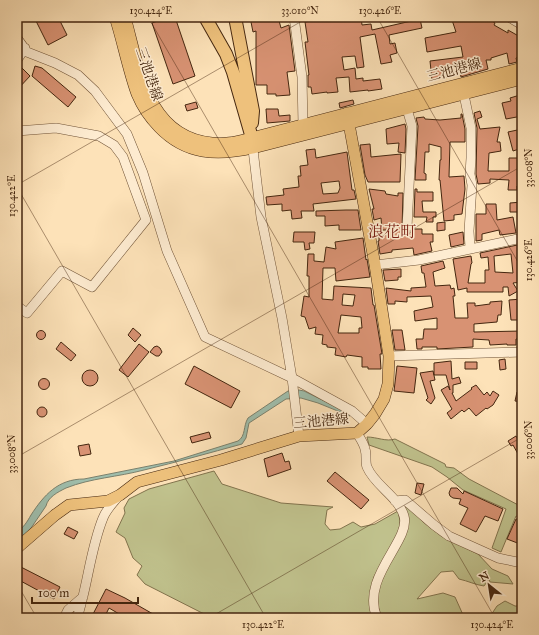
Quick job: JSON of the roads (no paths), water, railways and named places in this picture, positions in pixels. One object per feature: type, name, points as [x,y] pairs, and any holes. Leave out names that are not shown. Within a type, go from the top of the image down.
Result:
[{"type":"highway","points":[[205,17],[226,54],[234,72],[252,143]]},
{"type":"highway","points":[[235,17],[253,111],[252,143]]},
{"type":"main road","name":"三池港線","points":[[115,17],[138,95],[145,110],[165,134],[178,143],[195,150],[234,152],[252,143],[303,125],[407,109],[522,80]]},
{"type":"main road","name":"三池港線","points":[[125,17],[146,91],[158,111],[173,128],[184,135],[198,141],[214,144],[230,142],[252,143],[348,118],[522,68]]},
{"type":"main road","name":"三池港線","points":[[17,548],[69,505],[108,501],[120,495],[137,482],[221,460],[299,436],[357,433],[375,414],[384,399],[388,384],[389,356],[375,265],[348,118]]},
{"type":"street","points":[[294,17],[302,77],[303,125]]},
{"type":"street","points":[[509,17],[522,24]]},
{"type":"street","points":[[17,38],[27,52],[55,62],[78,75],[96,91],[127,134],[144,173],[166,251],[205,337],[292,378],[352,411],[367,424]]},
{"type":"street","points":[[17,60],[25,48]]},
{"type":"street","points":[[464,95],[471,128],[470,174],[472,185],[469,231],[470,248]]},
{"type":"street","points":[[407,109],[412,126],[408,228]]},
{"type":"street","points":[[17,131],[56,128],[99,136],[114,145],[123,157],[146,220],[92,287],[62,271],[27,314],[17,306]]},
{"type":"street","points":[[252,143],[261,217],[282,318],[294,390],[299,436]]},
{"type":"street","points":[[375,265],[418,260],[522,238]]},
{"type":"street","points":[[389,356],[522,352]]},
{"type":"street","points":[[357,433],[366,450],[366,466],[374,480],[395,501],[404,516],[403,531],[380,572],[374,590],[374,610],[377,618]]},
{"type":"street","points":[[77,618],[97,535],[103,517],[120,495]]},
{"type":"street","points":[[395,501],[405,500],[449,536],[498,558],[522,563]]},
{"type":"street","points":[[64,618],[68,610],[83,597]]},
{"type":"district","name":"浪花町","points":[[392,231]]}]
